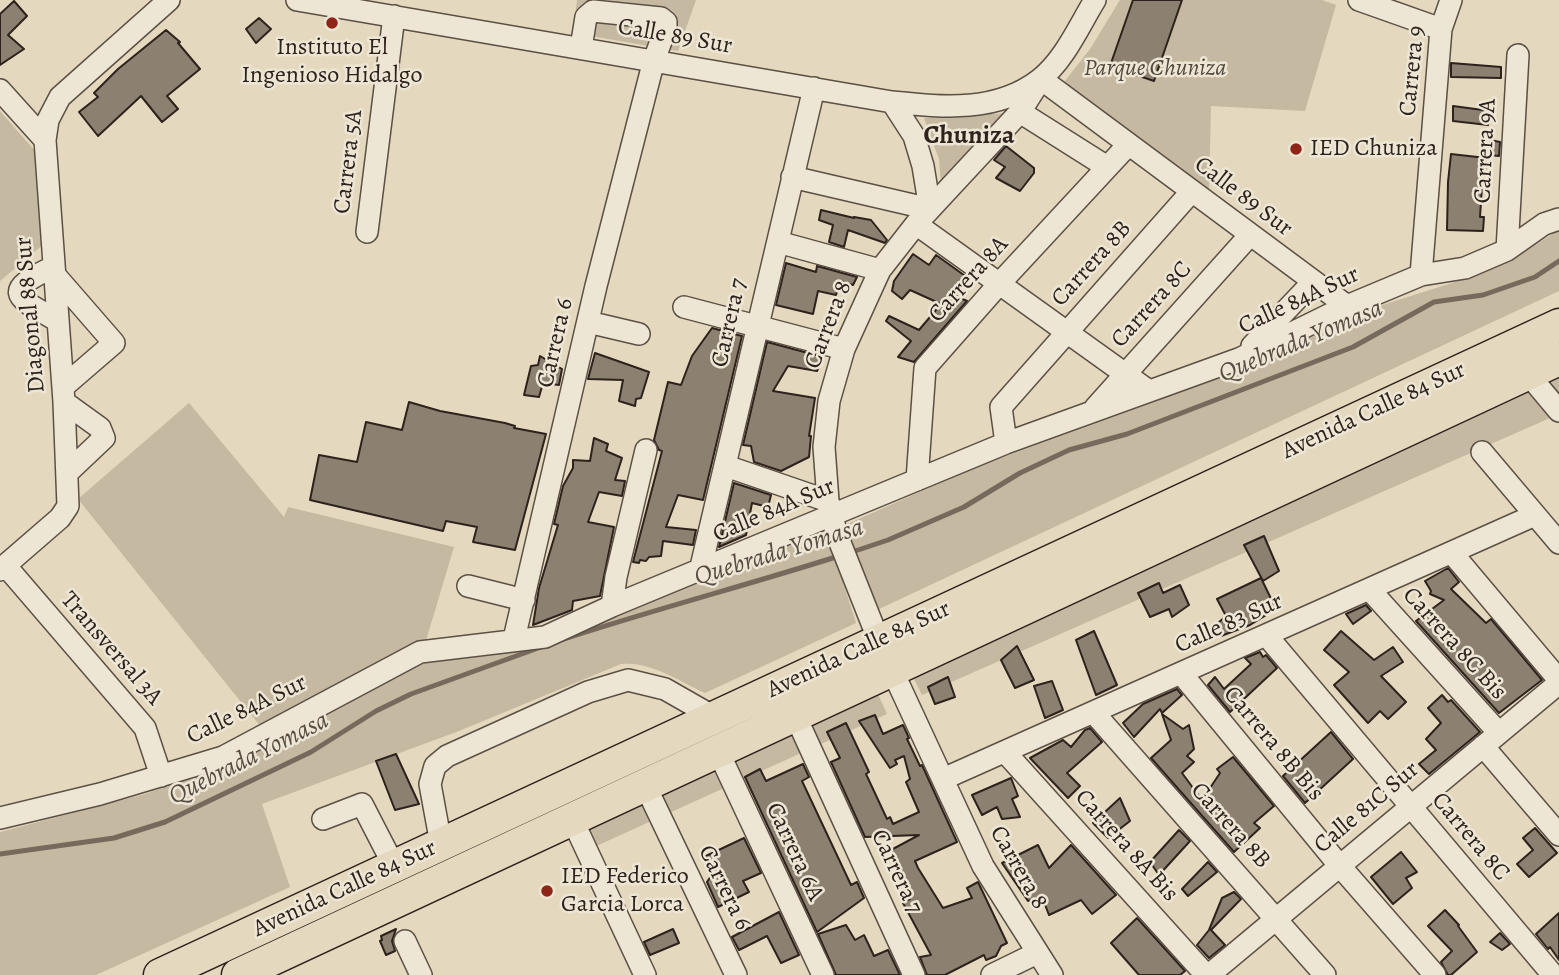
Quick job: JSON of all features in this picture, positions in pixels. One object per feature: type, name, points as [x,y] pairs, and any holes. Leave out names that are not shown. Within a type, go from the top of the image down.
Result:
[{"type":"highway","name":"Avenida Calle 84 Sur","points":[[160,975],[1559,325]]},
{"type":"highway","name":"Avenida Calle 84 Sur","points":[[238,975],[1559,359]]},
{"type":"street","name":"Calle 89 Sur","points":[[297,0],[892,102],[942,107],[965,107],[1016,94],[1041,79],[1061,55],[1095,0]]},
{"type":"street","points":[[1359,0],[1441,29]]},
{"type":"street","name":"Carrera 9","points":[[1421,275],[1441,29],[1451,0]]},
{"type":"street","points":[[0,90],[46,130],[60,97],[167,1]]},
{"type":"street","name":"Carrera 6","points":[[514,639],[588,322],[666,22],[661,18],[593,11],[586,17],[581,48]]},
{"type":"street","name":"Carrera 5A","points":[[366,232],[394,16]]},
{"type":"street","name":"Carrera 9A","points":[[1507,250],[1518,55]]},
{"type":"street","name":"Calle 89 Sur","points":[[1041,79],[1347,306]]},
{"type":"street","name":"Carrera 8","points":[[878,641],[832,518],[824,447],[829,401],[844,349],[880,270],[923,217],[1020,112],[1041,79]]},
{"type":"street","name":"Carrera 7","points":[[700,571],[814,88]]},
{"type":"street","points":[[892,102],[914,136],[923,166],[923,217]]},
{"type":"street","points":[[1020,112],[1107,167]]},
{"type":"street","name":"Diagonal 88 Sur","points":[[2,568],[60,518],[68,506],[64,394],[46,130]]},
{"type":"street","name":"Carrera 8A","points":[[917,480],[925,368],[1128,145]]},
{"type":"street","points":[[792,177],[923,217],[999,284],[1149,391]]},
{"type":"street","name":"Carrera 8B","points":[[1006,443],[1001,407],[1192,191]]},
{"type":"street","name":"Calle 84A Sur","points":[[0,818],[100,794],[223,757],[420,652],[545,637],[612,606],[832,518],[1006,443],[1241,358],[1347,306],[1421,275],[1465,268],[1507,250],[1544,223],[1559,219]]},
{"type":"street","name":"Carrera 8C","points":[[1094,410],[1251,235]]},
{"type":"street","points":[[778,242],[880,270]]},
{"type":"street","points":[[58,321],[23,301],[19,293],[20,286],[26,280],[54,270],[114,343],[64,394],[100,428],[104,438],[67,473]]},
{"type":"street","points":[[1241,358],[1313,282]]},
{"type":"street","points":[[684,307],[844,349]]},
{"type":"street","points":[[588,322],[639,334]]},
{"type":"street","points":[[1528,374],[1559,411]]},
{"type":"street","points":[[612,606],[616,577],[646,450]]},
{"type":"street","points":[[1482,452],[1559,543]]},
{"type":"street","points":[[726,466],[832,518]]},
{"type":"street","name":"Calle 83 Sur","points":[[943,779],[1535,515]]},
{"type":"street","points":[[1452,553],[1559,681]]},
{"type":"street","name":"Transversal 3A","points":[[2,568],[145,728],[161,776]]},
{"type":"street","points":[[468,586],[524,600]]},
{"type":"street","name":"Carrera 8C Bis","points":[[1370,590],[1491,739],[1559,835]]},
{"type":"street","name":"Carrera 8C","points":[[1267,636],[1553,975]]},
{"type":"street","name":"Carrera 8","points":[[892,670],[983,866],[1052,975]]},
{"type":"street","name":"Carrera 8B Bis","points":[[1181,673],[1339,865],[1435,975]]},
{"type":"street","points":[[441,844],[430,784],[435,766],[447,756],[588,692],[628,680],[664,689],[714,717]]},
{"type":"street","name":"Calle 81C Sur","points":[[1208,975],[1559,681]]},
{"type":"street","name":"Carrera 8B","points":[[1094,713],[1325,975]]},
{"type":"street","name":"Carrera 7","points":[[795,715],[914,975]]},
{"type":"street","name":"Carrera 6A","points":[[718,751],[823,975]]},
{"type":"street","name":"Carrera 8A Bis","points":[[1005,752],[1208,975]]},
{"type":"street","name":"Carrera 6","points":[[645,785],[736,975]]},
{"type":"street","points":[[323,819],[362,803],[394,866]]},
{"type":"street","points":[[572,819],[645,975]]},
{"type":"street","points":[[405,941],[421,975]]},
{"type":"street","points":[[992,975],[1037,953]]},
{"type":"green space","points":[[577,0],[696,0],[678,51],[573,33]]},
{"type":"green space","name":"Parque Chuniza","points":[[1120,0],[1322,0],[1336,5],[1305,111],[1211,106],[1209,191],[1061,86],[1090,49]]},
{"type":"green space","points":[[0,111],[35,151],[45,243],[0,281]]},
{"type":"green space","points":[[1008,113],[941,185],[939,159],[924,118]]},
{"type":"green space","points":[[1559,230],[1559,291],[879,609],[845,525],[976,467],[1155,402],[1373,308],[1474,276],[1522,253]]},
{"type":"green space","points":[[1559,378],[1559,414],[922,695],[912,675]]},
{"type":"green space","points":[[189,403],[284,517],[288,507],[454,547],[425,644],[261,727],[78,499]]},
{"type":"green space","points":[[826,528],[856,623],[705,693],[653,669],[621,664],[459,731],[262,804],[290,887],[96,975],[0,975],[0,832],[145,794],[222,765],[334,703],[429,660],[499,647]]},
{"type":"green space","points":[[878,694],[887,714],[592,848],[583,828]]},
{"type":"building","points":[[1133,0],[1182,0],[1154,81],[1110,66]]},
{"type":"building","points":[[14,1],[27,16],[8,35],[24,49],[0,65],[0,14]]},
{"type":"building","points":[[259,18],[271,29],[256,43],[246,29]]},
{"type":"building","points":[[166,30],[180,42],[178,43],[200,69],[167,96],[178,109],[162,122],[141,96],[98,136],[79,112],[98,97],[94,93],[118,69]]},
{"type":"building","points":[[1451,63],[1501,67],[1501,78],[1451,77]]},
{"type":"building","points":[[1453,106],[1490,111],[1488,125],[1453,121]]},
{"type":"building","points":[[1490,140],[1500,142],[1499,156],[1489,155]]},
{"type":"building","points":[[1006,146],[1034,168],[1034,173],[1020,191],[996,178],[1005,167],[994,160]]},
{"type":"building","points":[[1451,154],[1486,158],[1480,217],[1484,217],[1483,231],[1447,230]]},
{"type":"building","points":[[821,210],[871,220],[887,240],[885,243],[848,230],[844,247],[829,242],[833,225],[819,220]]},
{"type":"building","points":[[913,254],[929,265],[936,255],[968,278],[954,295],[967,301],[914,362],[898,357],[911,341],[886,321],[889,316],[919,330],[941,304],[910,290],[902,299],[892,291],[894,281]]},
{"type":"building","points":[[786,263],[816,272],[817,266],[857,277],[853,285],[840,281],[836,295],[818,291],[813,314],[776,305]]},
{"type":"building","points":[[712,328],[742,336],[703,500],[678,495],[666,527],[696,530],[693,545],[663,541],[661,556],[649,557],[639,563],[633,562],[662,451],[654,440],[668,382],[681,385],[692,356]]},
{"type":"building","points":[[767,342],[823,357],[817,371],[788,366],[773,391],[815,398],[809,436],[809,457],[781,471],[754,462],[751,446],[743,445]]},
{"type":"building","points":[[595,353],[649,372],[641,398],[636,399],[635,406],[619,401],[623,380],[588,379]]},
{"type":"building","points":[[540,356],[562,369],[559,385],[543,383],[539,397],[524,395],[531,366],[538,365]]},
{"type":"building","points":[[409,402],[546,434],[515,550],[473,542],[477,527],[446,521],[443,531],[310,500],[319,455],[357,462],[366,422],[402,430]]},
{"type":"building","points":[[594,438],[608,444],[606,451],[622,458],[615,480],[625,481],[622,496],[599,492],[588,522],[614,527],[600,596],[573,601],[572,610],[533,625],[539,588],[558,525],[554,524],[563,486],[573,468],[573,460],[590,461]]},
{"type":"building","points":[[734,483],[771,495],[768,507],[752,503],[746,535],[719,547]]},
{"type":"building","points":[[1264,536],[1279,571],[1263,581],[1244,545]]},
{"type":"building","points":[[1448,568],[1459,582],[1451,589],[1486,623],[1491,619],[1542,680],[1499,713],[1416,621],[1444,600],[1430,594],[1425,581]]},
{"type":"building","points":[[1261,578],[1276,609],[1250,625],[1221,636],[1217,624],[1226,616],[1217,599]]},
{"type":"building","points":[[1159,583],[1163,593],[1180,585],[1189,605],[1172,617],[1169,609],[1150,617],[1138,593]]},
{"type":"building","points":[[1366,605],[1371,611],[1353,624],[1346,614]]},
{"type":"building","points":[[1094,631],[1117,685],[1096,695],[1076,640]]},
{"type":"building","points":[[1341,631],[1374,660],[1393,647],[1403,662],[1381,676],[1406,702],[1388,719],[1380,711],[1368,723],[1334,685],[1349,672],[1324,650]]},
{"type":"building","points":[[1017,646],[1034,680],[1015,688],[1001,660]]},
{"type":"building","points":[[1260,652],[1277,668],[1230,712],[1208,685],[1215,677],[1224,689],[1251,664],[1245,658]]},
{"type":"building","points":[[948,677],[955,697],[935,704],[928,687]]},
{"type":"building","points":[[1052,681],[1063,710],[1045,718],[1034,686]]},
{"type":"building","points":[[1177,689],[1182,695],[1162,713],[1160,709],[1134,737],[1123,723],[1143,704]]},
{"type":"building","points":[[1442,695],[1448,702],[1451,700],[1480,732],[1429,774],[1419,764],[1436,750],[1426,739],[1441,723],[1428,708]]},
{"type":"building","points":[[1162,714],[1183,729],[1189,725],[1194,749],[1187,756],[1194,762],[1182,773],[1202,800],[1220,773],[1217,769],[1233,757],[1274,806],[1254,823],[1260,828],[1234,852],[1151,758],[1171,740]]},
{"type":"building","points":[[875,715],[883,734],[903,725],[909,738],[907,739],[920,766],[922,765],[957,842],[915,861],[918,868],[943,908],[972,898],[967,888],[978,882],[1007,943],[1001,946],[996,956],[986,960],[984,955],[945,975],[927,975],[920,957],[931,955],[903,903],[910,899],[891,850],[919,835],[865,837],[831,762],[840,758],[827,732],[846,723],[887,819],[890,817],[893,824],[919,812],[906,782],[910,779],[904,756],[895,760],[897,764],[890,768],[859,721]]},
{"type":"building","points":[[1090,728],[1102,742],[1067,773],[1080,786],[1068,798],[1030,758],[1063,740],[1071,747],[1085,730]]},
{"type":"building","points":[[1331,732],[1353,759],[1305,803],[1283,776]]},
{"type":"building","points":[[396,754],[419,804],[395,810],[376,761]]},
{"type":"building","points":[[803,764],[809,777],[802,781],[851,885],[857,882],[864,898],[817,932],[745,777],[760,769],[766,781]]},
{"type":"building","points":[[1011,778],[1018,796],[1012,799],[1020,817],[1002,819],[997,807],[982,815],[972,795]]},
{"type":"building","points":[[1120,798],[1130,821],[1108,838],[1093,823]]},
{"type":"building","points":[[1535,828],[1557,853],[1529,877],[1517,864],[1533,850],[1523,838]]},
{"type":"building","points":[[1179,830],[1190,841],[1159,875],[1150,862]]},
{"type":"building","points":[[744,838],[761,873],[743,881],[749,892],[718,907],[707,882],[711,876],[707,868],[711,867],[706,856]]},
{"type":"building","points":[[1038,845],[1049,868],[1071,845],[1116,895],[1092,914],[1081,900],[1049,915],[1042,897],[1028,901],[1002,863]]},
{"type":"building","points":[[1401,852],[1417,872],[1406,878],[1412,888],[1393,904],[1371,877]]},
{"type":"building","points":[[1208,862],[1217,872],[1188,896],[1182,889]]},
{"type":"building","points":[[1234,892],[1241,899],[1211,930],[1225,945],[1209,958],[1197,945],[1209,930],[1222,898]]},
{"type":"building","points":[[1445,910],[1477,952],[1451,975],[1448,975],[1441,962],[1452,951],[1428,926]]},
{"type":"building","points":[[779,912],[799,955],[781,963],[767,936],[739,950],[732,937]]},
{"type":"building","points":[[1559,913],[1559,960],[1536,934]]},
{"type":"building","points":[[1137,918],[1185,971],[1180,975],[1139,975],[1111,943]]},
{"type":"building","points":[[846,925],[855,940],[864,935],[874,956],[888,950],[900,975],[836,975],[818,934]]},
{"type":"building","points":[[396,929],[392,941],[395,951],[386,955],[380,941],[381,936]]},
{"type":"building","points":[[673,929],[679,943],[650,955],[644,942]]},
{"type":"building","points":[[1500,933],[1510,944],[1502,950],[1490,942]]},
{"type":"waterway","name":"Quebrada Yomasa","points":[[849,553],[888,540],[964,507],[1020,473],[1069,450],[1127,434],[1353,347],[1434,302],[1483,295],[1535,277],[1559,261]]},
{"type":"waterway","name":"Quebrada Yomasa","points":[[564,639],[839,556]]},
{"type":"waterway","name":"Quebrada Yomasa","points":[[0,854],[114,838],[165,822],[311,752],[376,711],[411,694],[541,647]]},
{"type":"place","name":"Instituto El Ingenioso Hidalgo","points":[[332,23]]},
{"type":"place","name":"IED Chuniza","points":[[1296,149]]},
{"type":"place","name":"IED Federico Garcia Lorca","points":[[547,891]]},
{"type":"district","name":"Chuniza","points":[[969,137]]}]
